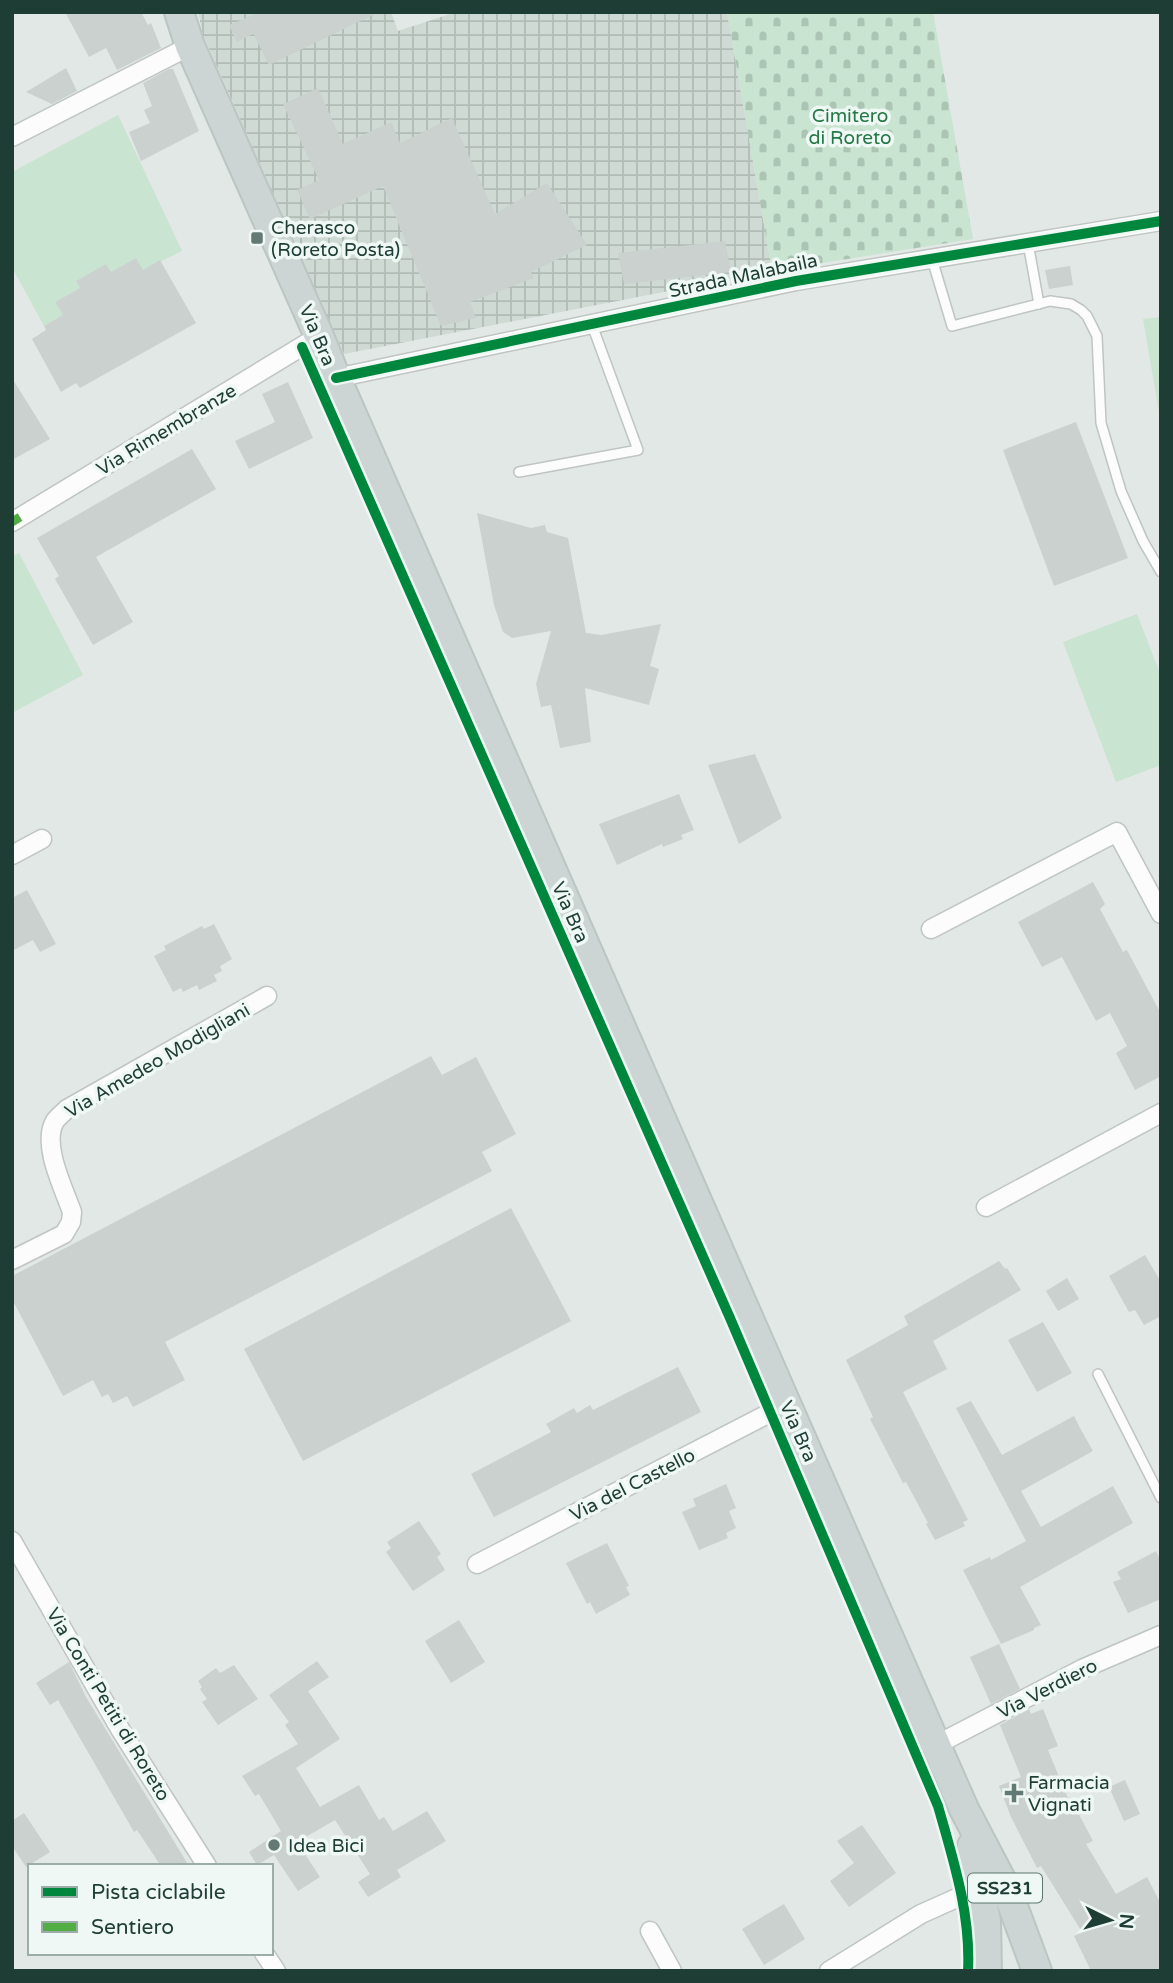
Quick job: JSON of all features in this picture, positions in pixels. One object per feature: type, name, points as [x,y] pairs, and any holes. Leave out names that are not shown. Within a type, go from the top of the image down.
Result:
[{"type":"main road","name":"Via Bra","points":[[179,13],[190,46],[964,1809],[991,1883],[986,1921],[987,1971]]},
{"type":"main road","name":"Via Bra","points":[[991,1883],[1008,1893],[1037,1971]]},
{"type":"street","points":[[12,137],[190,46]]},
{"type":"street","name":"Strada Malabaila","points":[[336,378],[796,281],[1161,221]]},
{"type":"street","name":"Via Rimembranze","points":[[16,519],[319,336]]},
{"type":"street","points":[[931,929],[1117,832],[1161,914]]},
{"type":"street","points":[[12,856],[42,839]]},
{"type":"street","name":"Via Amedeo Modigliani","points":[[12,1260],[64,1234],[71,1222],[72,1212],[50,1149],[55,1121],[67,1109],[267,996]]},
{"type":"street","points":[[986,1207],[1161,1112]]},
{"type":"street","name":"Via del Castello","points":[[477,1564],[787,1404]]},
{"type":"street","name":"Via Conti Petiti di Roreto","points":[[12,1541],[120,1729],[206,1864]]},
{"type":"street","name":"Via Verdiero","points":[[936,1745],[1082,1669],[1161,1635]]},
{"type":"street","points":[[829,1971],[921,1914],[991,1883]]},
{"type":"street","points":[[650,1931],[672,1971]]},
{"type":"street","points":[[265,1955],[276,1971]]},
{"type":"lane","points":[[1028,243],[1039,304]]},
{"type":"lane","points":[[932,259],[952,326],[1050,301],[1071,304],[1081,310],[1097,337],[1101,423],[1121,491],[1143,541],[1161,572]]},
{"type":"lane","points":[[519,472],[638,450],[593,325]]},
{"type":"lane","points":[[1098,1374],[1161,1499]]},
{"type":"shaded area","points":[[198,12],[391,12],[398,31],[456,12],[727,12],[772,271],[344,354],[203,35]]},
{"type":"green space","name":"Cimitero di Roreto","points":[[727,12],[933,12],[973,239],[772,271]]},
{"type":"green space","points":[[118,115],[182,251],[143,270],[136,258],[111,272],[106,264],[76,281],[80,288],[55,302],[63,315],[44,326],[12,267],[12,172]]},
{"type":"green space","points":[[1161,317],[1161,424],[1143,319]]},
{"type":"green space","points":[[19,553],[83,675],[12,713],[12,557]]},
{"type":"green space","points":[[1137,614],[1161,676],[1161,765],[1116,782],[1063,642]]},
{"type":"building","points":[[65,12],[141,12],[148,25],[151,23],[161,48],[117,70],[106,48],[89,57]]},
{"type":"building","points":[[260,12],[379,12],[269,65],[250,27],[253,34],[237,42],[229,25]]},
{"type":"building","points":[[66,68],[77,91],[52,104],[26,92]]},
{"type":"building","points":[[173,69],[199,131],[141,161],[129,132],[150,123],[144,110],[152,106],[143,83]]},
{"type":"building","points":[[318,88],[343,144],[391,122],[400,143],[452,118],[495,214],[547,183],[587,245],[531,272],[534,278],[470,302],[476,318],[441,326],[383,186],[310,219],[297,190],[319,180],[283,104]]},
{"type":"building","points":[[725,241],[731,272],[624,284],[618,253]]},
{"type":"building","points":[[136,258],[143,270],[160,260],[196,323],[80,388],[76,383],[61,392],[32,339],[46,330],[44,326],[63,315],[55,302],[80,288],[76,281],[106,264],[111,272]]},
{"type":"building","points":[[1070,266],[1073,285],[1049,289],[1045,270]]},
{"type":"building","points":[[12,378],[50,439],[12,460]]},
{"type":"building","points":[[288,382],[313,438],[249,469],[235,441],[275,422],[262,394]]},
{"type":"building","points":[[1076,422],[1128,558],[1054,586],[1003,450]]},
{"type":"building","points":[[192,449],[216,489],[96,557],[133,622],[93,645],[55,579],[59,576],[37,538]]},
{"type":"building","points":[[477,513],[531,528],[545,525],[547,532],[568,538],[586,633],[601,635],[661,624],[650,666],[659,669],[649,705],[585,688],[591,742],[560,748],[551,705],[541,707],[536,684],[551,631],[512,638],[503,632],[494,605]]},
{"type":"building","points":[[755,754],[782,818],[739,844],[708,765]]},
{"type":"building","points":[[679,794],[694,830],[681,835],[683,839],[663,847],[662,844],[617,865],[599,824]]},
{"type":"building","points":[[1093,882],[1105,904],[1100,909],[1123,952],[1127,950],[1161,1014],[1161,1076],[1135,1090],[1116,1053],[1127,1046],[1110,1013],[1096,1021],[1062,957],[1042,967],[1018,922]]},
{"type":"building","points":[[27,890],[56,944],[40,952],[33,940],[12,951],[12,898]]},
{"type":"building","points":[[214,924],[232,959],[220,966],[222,971],[214,975],[217,981],[199,990],[197,985],[183,992],[181,988],[173,992],[154,956],[166,950],[164,946],[202,926],[204,929]]},
{"type":"building","points":[[431,1056],[442,1075],[476,1057],[516,1134],[482,1152],[492,1171],[165,1342],[185,1380],[133,1407],[127,1396],[113,1403],[108,1394],[102,1397],[93,1380],[63,1396],[12,1299],[12,1276]]},
{"type":"building","points":[[511,1208],[571,1321],[303,1461],[244,1349]]},
{"type":"building","points":[[1145,1255],[1161,1282],[1161,1316],[1144,1325],[1135,1310],[1129,1312],[1109,1276]]},
{"type":"building","points":[[999,1261],[1007,1268],[1021,1290],[933,1341],[947,1369],[903,1392],[968,1520],[963,1522],[965,1526],[935,1540],[870,1419],[873,1417],[846,1360],[908,1325],[904,1316]]},
{"type":"building","points":[[1067,1278],[1079,1299],[1058,1311],[1046,1291]]},
{"type":"building","points":[[1043,1322],[1072,1373],[1037,1392],[1008,1340]]},
{"type":"building","points":[[678,1367],[701,1412],[494,1517],[471,1474],[551,1432],[546,1424],[574,1408],[577,1413],[590,1405],[593,1410]]},
{"type":"building","points":[[971,1401],[1002,1455],[1074,1416],[1093,1451],[1021,1491],[1041,1527],[1113,1486],[1133,1523],[1020,1587],[1041,1625],[1001,1644],[963,1570],[990,1557],[991,1560],[1026,1541],[956,1408]]},
{"type":"building","points":[[726,1484],[736,1508],[729,1511],[736,1528],[726,1533],[728,1538],[699,1550],[682,1512],[696,1506],[693,1499]]},
{"type":"building","points":[[419,1521],[441,1554],[437,1557],[445,1570],[413,1591],[386,1552],[391,1548],[387,1542]]},
{"type":"building","points":[[607,1543],[629,1586],[626,1587],[630,1595],[596,1614],[590,1602],[587,1604],[566,1563]]},
{"type":"building","points":[[1156,1551],[1161,1561],[1161,1599],[1128,1613],[1113,1582],[1121,1579],[1117,1572]]},
{"type":"building","points":[[459,1620],[485,1662],[451,1683],[425,1641]]},
{"type":"building","points":[[999,1644],[1020,1689],[991,1704],[970,1657]]},
{"type":"building","points":[[317,1661],[329,1677],[308,1691],[340,1739],[296,1768],[320,1807],[359,1785],[379,1820],[384,1817],[393,1831],[427,1811],[446,1841],[397,1870],[401,1877],[368,1897],[358,1882],[370,1874],[335,1820],[297,1842],[320,1877],[298,1891],[274,1855],[256,1864],[249,1852],[281,1831],[259,1794],[255,1796],[242,1776],[298,1744],[285,1725],[289,1722],[269,1695]]},
{"type":"building","points":[[69,1662],[86,1697],[188,1864],[160,1864],[137,1830],[134,1832],[58,1700],[50,1705],[36,1683]]},
{"type":"building","points":[[234,1665],[258,1699],[218,1725],[202,1702],[207,1699],[198,1681],[216,1668],[220,1673]]},
{"type":"building","points":[[1029,1709],[1031,1714],[1043,1709],[1058,1746],[1048,1750],[1072,1808],[1075,1807],[1093,1841],[1086,1844],[1116,1894],[1147,1877],[1161,1904],[1161,1971],[1091,1971],[1074,1936],[1082,1932],[1041,1866],[1037,1868],[1011,1817],[999,1786],[1021,1777],[1000,1725]]},
{"type":"building","points":[[1125,1780],[1140,1814],[1124,1821],[1109,1787]]},
{"type":"building","points":[[24,1813],[50,1852],[26,1867],[12,1846],[12,1821]]},
{"type":"building","points":[[862,1825],[896,1873],[849,1907],[830,1881],[854,1863],[837,1841]]},
{"type":"building","points":[[784,1904],[805,1939],[764,1965],[742,1929]]},
{"type":"marked path","points":[[12,522],[20,517]]},
{"type":"cycle path","points":[[336,378],[796,281],[1161,221]]},
{"type":"cycle path","points":[[302,347],[730,1318],[938,1806],[964,1908],[968,1971]]},
{"type":"place","name":"Cherasco (Roreto Posta)","points":[[257,238]]},
{"type":"place","name":"Farmacia Vignati","points":[[1014,1793]]},
{"type":"place","name":"Idea Bici","points":[[274,1845]]}]
